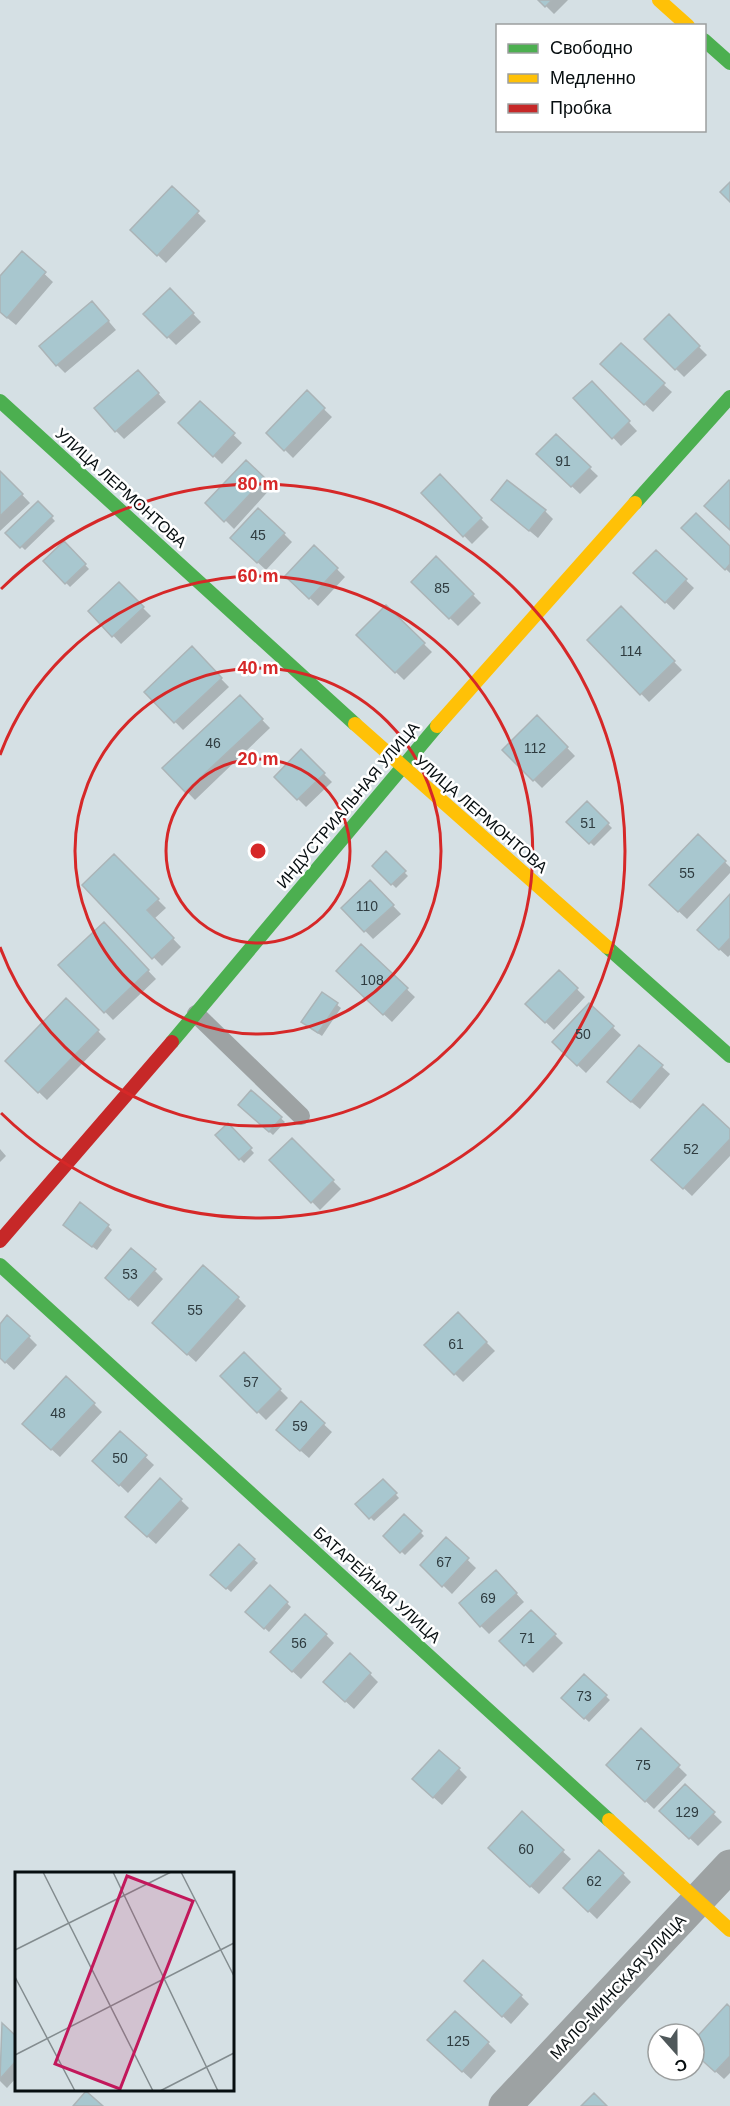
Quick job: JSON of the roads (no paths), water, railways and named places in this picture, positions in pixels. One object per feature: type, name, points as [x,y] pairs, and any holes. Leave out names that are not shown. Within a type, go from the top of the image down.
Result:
[{"type":"street","points":[[659,0],[686,24]]},
{"type":"street","points":[[706,41],[730,63]]},
{"type":"street","name":"ИНДУСТРИАЛЬНАЯ УЛИЦА","points":[[0,1241],[196,1014],[401,766],[730,397]]},
{"type":"street","name":"УЛИЦА ЛЕРМОНТОВА","points":[[0,401],[401,766],[730,1056]]},
{"type":"street","name":"БАТАРЕЙНАЯ УЛИЦА","points":[[0,1265],[730,1930]]},
{"type":"street","name":"МАЛО-МИНСКАЯ УЛИЦА","points":[[505,2106],[730,1866]]},
{"type":"lane","points":[[196,1014],[301,1116]]}]
